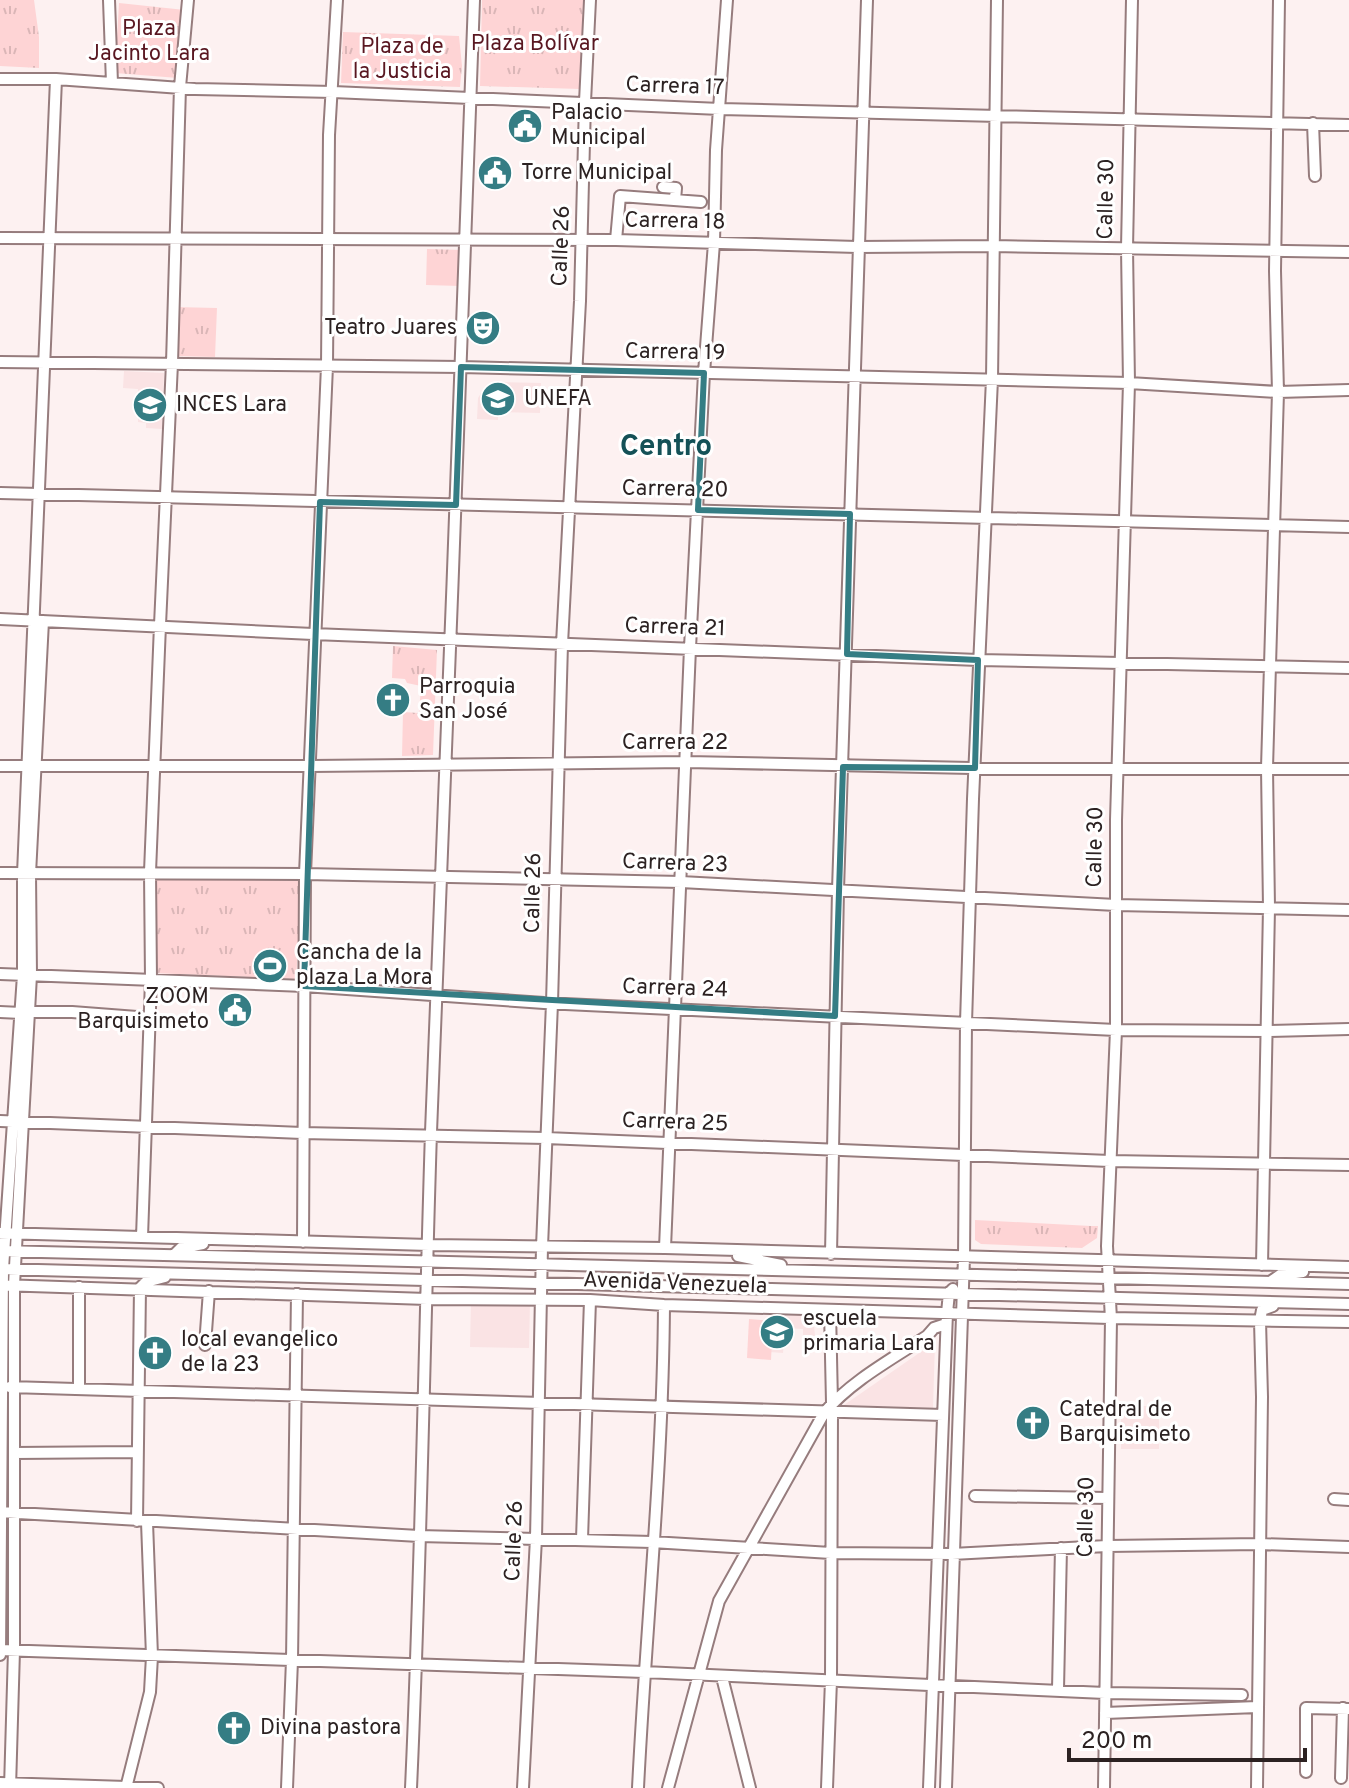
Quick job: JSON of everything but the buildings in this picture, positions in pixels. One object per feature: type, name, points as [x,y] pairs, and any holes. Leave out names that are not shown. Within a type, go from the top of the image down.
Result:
[{"type":"street","points":[[109,0],[112,83]]},
{"type":"street","points":[[142,1237],[151,980],[150,872],[167,496],[180,87],[188,0]]},
{"type":"street","points":[[303,1242],[305,874],[327,366],[329,135],[337,0]]},
{"type":"street","points":[[411,1788],[431,1134],[474,0]]},
{"type":"street","name":"Calle 26","points":[[523,1788],[536,1538],[540,1299],[562,644],[583,242],[590,0]]},
{"type":"street","points":[[665,1248],[690,648],[727,0]]},
{"type":"street","points":[[831,1254],[838,890],[867,0]]},
{"type":"street","points":[[946,1788],[964,1257],[970,898],[992,379],[997,0]]},
{"type":"street","name":"Calle 30","points":[[1104,1788],[1110,1318],[1107,1261],[1116,1030],[1119,664],[1129,383],[1128,119],[1132,0]]},
{"type":"street","points":[[1262,1265],[1269,908],[1267,768],[1278,392],[1276,123],[1279,0]]},
{"type":"street","name":"Carrera 17","points":[[0,79],[720,109],[1349,125]]},
{"type":"street","points":[[6,1285],[16,1269],[18,1233],[19,1122],[27,975],[27,874],[39,621],[44,363],[56,79]]},
{"type":"street","points":[[1313,123],[1315,176]]},
{"type":"street","points":[[663,187],[680,188],[675,200]]},
{"type":"street","points":[[616,240],[620,196],[701,202]]},
{"type":"street","name":"Carrera 18","points":[[0,238],[616,240],[857,247],[1349,252]]},
{"type":"street","name":"Carrera 19","points":[[0,362],[461,367],[1129,383],[1278,392],[1349,390]]},
{"type":"street","name":"Carrera 20","points":[[0,493],[1349,527]]},
{"type":"street","name":"Carrera 21","points":[[0,619],[978,660],[1349,668]]},
{"type":"street","name":"Carrera 22","points":[[0,766],[687,762],[1117,770],[1349,769]]},
{"type":"street","name":"Carrera 23","points":[[0,873],[305,874],[681,882],[1116,905],[1349,910]]},
{"type":"street","name":"Carrera 24","points":[[0,974],[304,986],[552,1003],[1116,1030],[1349,1029]]},
{"type":"street","points":[[0,1012],[72,1012],[150,1018]]},
{"type":"street","name":"Carrera 25","points":[[0,1121],[302,1133],[668,1142],[1110,1161],[1349,1165]]},
{"type":"street","points":[[19,1122],[2,1233],[2,1269],[6,1285],[6,1387],[0,1512],[0,1652],[14,1650],[644,1672],[1105,1693],[1242,1695]]},
{"type":"street","name":"Avenida Venezuela","points":[[2,1233],[303,1242],[429,1241],[542,1247],[1349,1268]]},
{"type":"street","points":[[174,1255],[181,1248],[195,1244],[256,1240]]},
{"type":"street","points":[[682,1249],[691,1254],[742,1256],[794,1270]]},
{"type":"street","name":"Avenida Venezuela","points":[[2,1251],[1349,1284]]},
{"type":"street","points":[[1270,1282],[1276,1276],[1293,1272],[1349,1268]]},
{"type":"street","name":"Avenida Venezuela","points":[[2,1269],[1349,1304]]},
{"type":"street","points":[[929,1788],[947,1318],[949,1293],[963,1274]]},
{"type":"street","points":[[126,1788],[148,1699],[152,1656],[137,1452],[140,1288],[156,1278],[247,1275]]},
{"type":"street","name":"Avenida Venezuela","points":[[6,1285],[427,1299],[590,1300],[930,1313],[947,1318],[961,1313],[1349,1322]]},
{"type":"street","points":[[655,1286],[727,1291],[747,1297],[757,1308]]},
{"type":"street","points":[[79,1287],[79,1389]]},
{"type":"street","points":[[205,1345],[209,1291]]},
{"type":"street","points":[[287,1788],[292,1660],[297,1294]]},
{"type":"street","points":[[582,1539],[590,1300]]},
{"type":"street","points":[[1257,1788],[1262,1397],[1260,1321],[1266,1307],[1349,1304]]},
{"type":"street","points":[[638,1788],[652,1542],[664,1405],[664,1305]]},
{"type":"street","points":[[827,1788],[831,1680],[830,1310]]},
{"type":"street","points":[[930,1313],[934,1328]]},
{"type":"street","points":[[668,1788],[719,1601],[829,1410],[947,1318]]},
{"type":"street","points":[[6,1387],[943,1415]]},
{"type":"street","points":[[6,1387],[14,1453],[14,1650],[6,1785],[158,1788]]},
{"type":"street","points":[[14,1453],[137,1452]]},
{"type":"street","points":[[975,1496],[1108,1498]]},
{"type":"street","points":[[1334,1499],[1349,1500]]},
{"type":"street","points":[[0,1512],[293,1530],[582,1539],[831,1553],[952,1554],[1107,1546],[1260,1544],[1349,1547]]},
{"type":"street","points":[[1058,1689],[1061,1548]]},
{"type":"street","points":[[722,1677],[750,1788]]},
{"type":"street","points":[[1105,1713],[1257,1707]]},
{"type":"street","points":[[1306,1772],[1306,1708],[1346,1708],[1341,1778]]},
{"type":"highlighted area","points":[[461,367],[704,373],[698,510],[850,514],[847,654],[978,660],[975,768],[843,767],[835,1016],[304,986],[320,502],[456,505]]},
{"type":"shaded area","name":"INCES Lara","points":[[124,371],[164,373],[162,429],[146,428],[146,423],[138,422],[138,389],[123,388]]},
{"type":"shaded area","points":[[495,382],[541,383],[540,413],[498,412],[498,420],[477,419],[478,398],[481,393],[495,394]]},
{"type":"shaded area","points":[[471,1301],[530,1302],[529,1348],[470,1347]]},
{"type":"shaded area","name":"escuela primaria Lara","points":[[775,1313],[813,1315],[815,1336],[803,1336],[803,1329],[785,1328],[783,1353],[770,1352],[771,1325],[775,1325]]},
{"type":"shaded area","points":[[935,1342],[933,1408],[844,1405]]},
{"type":"shaded area","points":[[1121,1406],[1159,1406],[1159,1449],[1121,1449]]},
{"type":"green space","points":[[0,0],[34,0],[39,68],[0,66]]},
{"type":"green space","name":"Plaza Bolívar","points":[[482,0],[583,0],[580,89],[480,86]]},
{"type":"green space","name":"Plaza Jacinto Lara","points":[[119,3],[185,10],[178,78],[115,73]]},
{"type":"green space","name":"Plaza de la Justicia","points":[[343,32],[459,36],[462,66],[460,87],[341,83]]},
{"type":"green space","points":[[427,249],[462,250],[460,286],[426,285]]},
{"type":"green space","points":[[175,307],[217,308],[215,357],[174,356]]},
{"type":"green space","points":[[393,646],[437,650],[433,755],[402,756],[403,712],[419,713],[421,686],[407,683],[405,679],[392,678]]},
{"type":"green space","points":[[152,873],[303,877],[296,979],[151,973]]},
{"type":"green space","points":[[975,1220],[1098,1226],[1097,1238],[1082,1248],[981,1244],[975,1240]]},
{"type":"green space","points":[[749,1319],[773,1321],[771,1360],[747,1358]]},
{"type":"place","name":"Palacio Municipal","points":[[525,126]]},
{"type":"place","name":"Torre Municipal","points":[[495,173]]},
{"type":"place","name":"Teatro Juares","points":[[483,328]]},
{"type":"place","name":"UNEFA","points":[[498,399]]},
{"type":"place","name":"INCES Lara","points":[[150,405]]},
{"type":"place","name":"Parroquia San José","points":[[393,700]]},
{"type":"place","name":"Cancha de la plaza La Mora","points":[[270,966]]},
{"type":"place","name":"ZOOM Barquisimeto","points":[[235,1010]]},
{"type":"place","name":"escuela primaria Lara","points":[[777,1332]]},
{"type":"place","name":"local evangelico de la 23","points":[[155,1353]]},
{"type":"place","name":"Catedral de Barquisimeto","points":[[1033,1423]]},
{"type":"place","name":"Divina pastora","points":[[234,1728]]},
{"type":"district","name":"Centro","points":[[666,447]]}]
